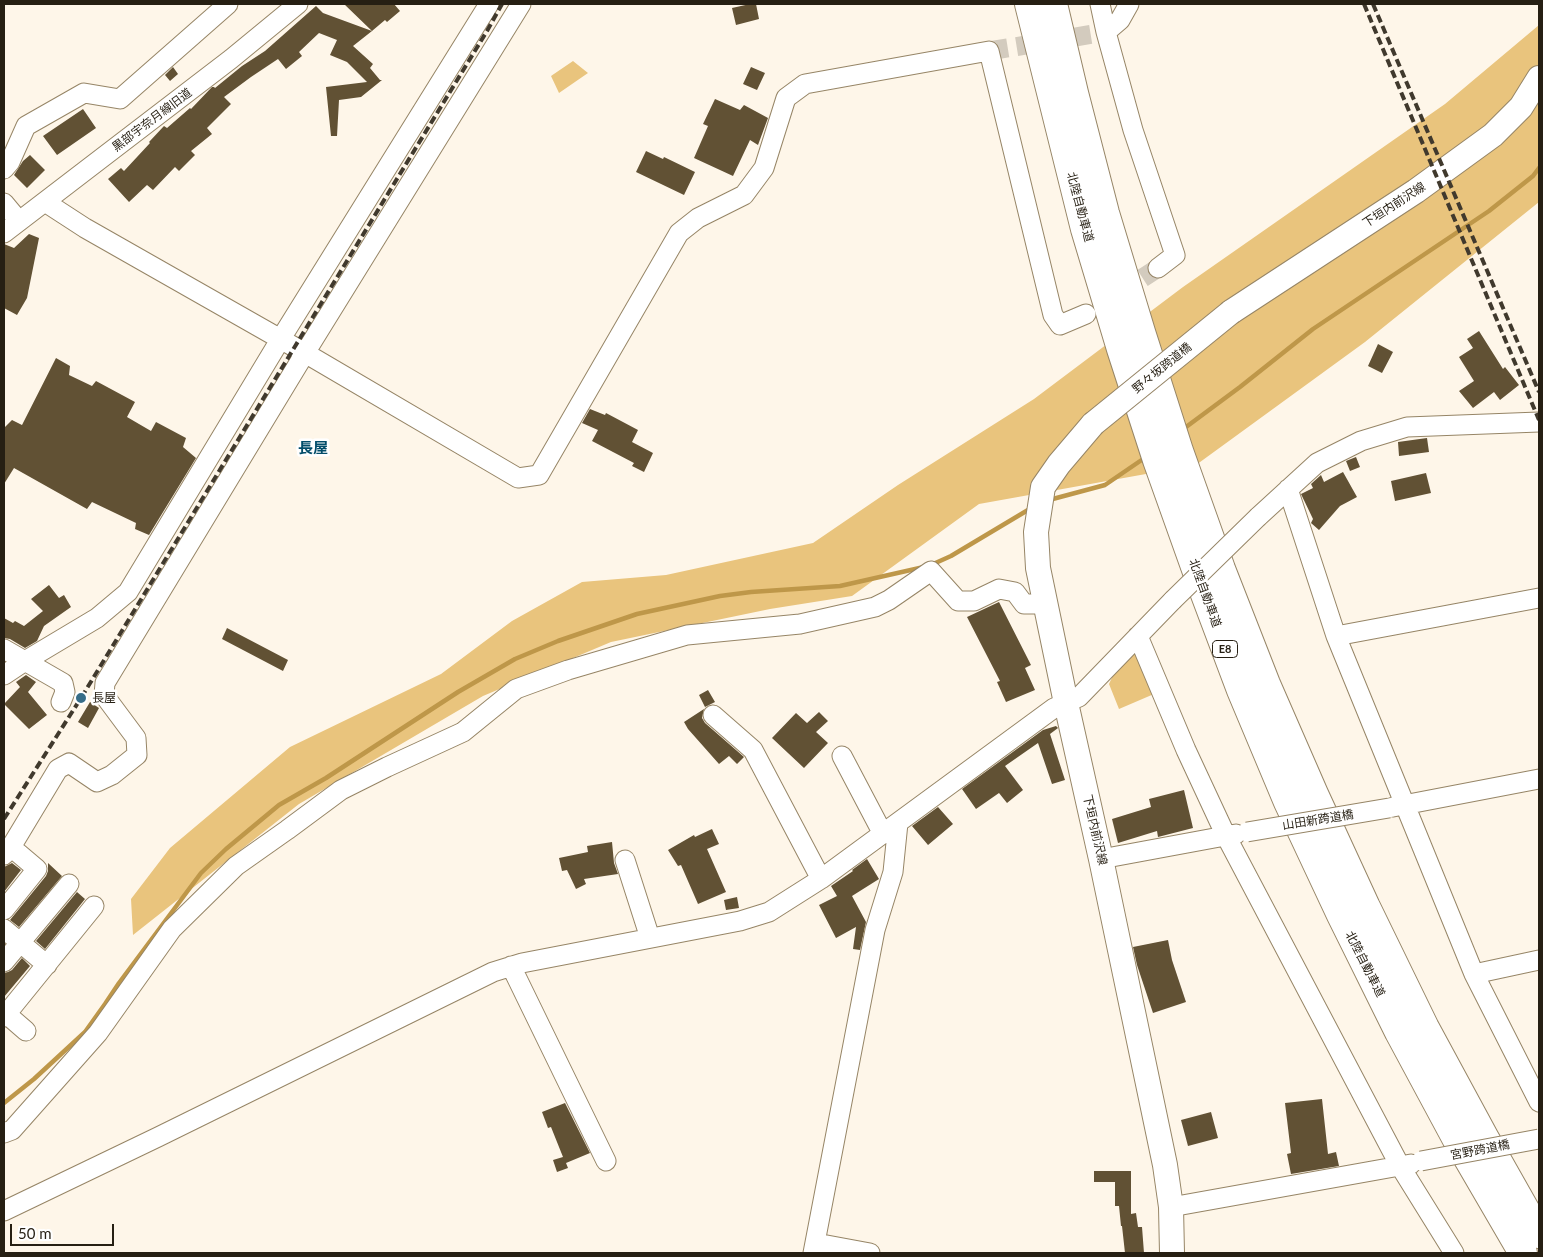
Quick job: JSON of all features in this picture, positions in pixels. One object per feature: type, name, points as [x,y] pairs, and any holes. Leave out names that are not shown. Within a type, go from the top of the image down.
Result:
[{"type":"highway","name":"北陸自動車道","points":[[1029,4],[1085,229],[1121,349],[1177,515],[1241,690],[1288,802],[1399,1032],[1456,1138],[1523,1253]]},
{"type":"highway","name":"北陸自動車道","points":[[1053,4],[1105,213],[1141,332],[1182,460],[1221,569],[1266,684],[1318,803],[1425,1028],[1539,1234]]},
{"type":"main road","name":"下垣内前沢線","points":[[1231,312],[1416,191],[1493,135],[1521,107],[1539,78]]},
{"type":"main road","name":"野々坂跨道橋","points":[[1093,424],[1231,312]]},
{"type":"main road","name":"下垣内前沢線","points":[[1093,424],[1058,464],[1043,487],[1036,532],[1038,568],[1066,703],[1102,859],[1165,1165],[1171,1207],[1172,1253]]},
{"type":"street","points":[[4,169],[10,162],[26,126],[84,93],[120,100],[228,4]]},
{"type":"street","name":"黒部宇奈月線旧道","points":[[4,233],[231,59],[298,4]]},
{"type":"street","points":[[4,910],[38,869],[7,851],[58,769],[69,763],[97,782],[112,775],[137,755],[136,738],[104,695],[105,683],[305,353],[521,4]]},
{"type":"street","points":[[1100,4],[1133,130],[1175,255],[1158,268]]},
{"type":"street","points":[[1106,32],[1120,20],[1129,4]]},
{"type":"street","points":[[4,675],[97,618],[128,592],[486,5]]},
{"type":"street","points":[[44,202],[85,228],[305,353],[518,478],[539,475],[679,233],[698,218],[744,195],[764,168],[786,98],[805,84],[989,51],[1053,315],[1060,325],[1086,314]]},
{"type":"street","points":[[4,204],[19,221]]},
{"type":"street","points":[[4,1211],[492,972],[522,963],[740,921],[769,912],[821,879],[1054,708],[1078,697],[1173,600],[1258,517],[1317,463],[1361,441],[1407,427],[1539,422]]},
{"type":"street","points":[[1288,489],[1336,636],[1397,807],[1474,974],[1539,1102]]},
{"type":"street","points":[[4,1133],[12,1130],[98,1033],[172,930],[236,866],[341,790],[463,732],[516,689],[568,670],[687,635],[800,624],[875,607],[889,600],[932,571],[958,601],[974,601],[999,589],[1016,592],[1024,604],[1045,604]]},
{"type":"street","points":[[1336,636],[1539,598]]},
{"type":"street","points":[[1138,636],[1186,750],[1226,836],[1400,1166],[1454,1253]]},
{"type":"street","points":[[4,649],[63,683],[65,692],[61,702]]},
{"type":"street","points":[[713,715],[753,750],[821,879]]},
{"type":"street","points":[[842,756],[883,834]]},
{"type":"street","name":"山田新跨道橋","points":[[1102,859],[1397,807],[1539,779]]},
{"type":"street","points":[[870,1253],[815,1248],[875,930],[893,872],[898,823]]},
{"type":"street","points":[[625,860],[650,938]]},
{"type":"street","points":[[4,962],[69,884]]},
{"type":"street","points":[[26,1030],[5,1014],[94,906]]},
{"type":"street","points":[[4,929],[47,965]]},
{"type":"street","points":[[1474,974],[1539,960]]},
{"type":"street","points":[[511,966],[606,1161]]},
{"type":"street","name":"宮野跨道橋","points":[[1171,1207],[1539,1139]]},
{"type":"shaded area","points":[[1539,25],[1539,202],[1365,342],[1196,465],[979,504],[852,596],[770,609],[611,642],[483,696],[299,804],[133,935],[131,899],[170,848],[290,747],[441,674],[512,621],[582,582],[666,575],[813,543],[898,485],[1034,399],[1183,287],[1445,104]]},
{"type":"shaded area","points":[[573,61],[588,73],[559,93],[551,76]]},
{"type":"shaded area","points":[[1136,649],[1154,694],[1119,709],[1109,684],[1116,669]]},
{"type":"building","points":[[344,4],[394,4],[400,11],[372,31]]},
{"type":"building","points":[[756,4],[759,19],[736,25],[732,8]]},
{"type":"building","points":[[316,6],[323,13],[372,31],[353,46],[373,64],[370,68],[382,80],[361,97],[339,100],[337,136],[331,136],[326,87],[367,82],[347,62],[330,55],[337,40],[319,33],[299,52],[302,56],[286,69],[278,59],[224,97],[231,104],[207,128],[212,134],[191,151],[195,155],[179,171],[175,167],[153,190],[147,185],[129,202],[108,179],[121,168],[124,171],[164,126],[167,128],[191,109],[212,87],[215,88],[242,66],[265,51]]},
{"type":"building","points":[[173,67],[178,74],[170,81],[165,75]]},
{"type":"building","points":[[751,67],[765,73],[757,90],[743,84]]},
{"type":"building","points":[[715,99],[740,110],[744,105],[768,118],[758,145],[750,140],[733,176],[694,158],[708,126],[703,124]]},
{"type":"building","points":[[83,109],[96,128],[57,155],[43,136]]},
{"type":"building","points":[[646,151],[663,159],[664,157],[695,172],[684,195],[636,172]]},
{"type":"building","points":[[30,155],[45,170],[27,188],[14,175],[23,161]]},
{"type":"building","points":[[29,234],[39,238],[27,298],[17,315],[4,308],[4,244],[14,248]]},
{"type":"building","points":[[1479,331],[1503,369],[1505,367],[1519,385],[1500,400],[1494,392],[1473,408],[1459,391],[1474,381],[1459,357],[1473,348],[1467,339]]},
{"type":"building","points":[[1378,344],[1393,352],[1382,373],[1368,366]]},
{"type":"building","points":[[56,358],[70,366],[69,375],[92,386],[96,381],[135,402],[127,417],[151,431],[156,422],[186,438],[183,447],[196,458],[149,535],[135,529],[136,523],[92,502],[87,509],[14,468],[4,484],[4,428],[12,420],[22,425]]},
{"type":"building","points":[[590,409],[605,415],[606,413],[638,430],[632,442],[653,453],[644,472],[632,466],[634,463],[592,441],[598,430],[582,423]]},
{"type":"building","points":[[1427,438],[1429,452],[1399,456],[1398,442]]},
{"type":"building","points":[[1356,457],[1360,467],[1350,471],[1346,461]]},
{"type":"building","points":[[1343,472],[1357,497],[1340,506],[1319,530],[1311,523],[1313,519],[1301,494],[1313,488],[1311,484],[1321,475],[1324,482]]},
{"type":"building","points":[[1426,473],[1431,493],[1395,501],[1391,481]]},
{"type":"building","points":[[49,585],[59,598],[64,595],[71,607],[44,626],[37,641],[25,648],[10,639],[4,638],[4,618],[24,626],[43,611],[31,599]]},
{"type":"building","points":[[999,602],[1031,665],[1025,668],[1035,690],[1006,702],[997,682],[1000,681],[967,617]]},
{"type":"building","points":[[227,628],[288,660],[283,671],[222,639]]},
{"type":"building","points":[[26,675],[36,682],[28,692],[47,715],[29,729],[4,704],[20,687],[16,682]]},
{"type":"building","points":[[708,690],[715,702],[705,707],[699,695]]},
{"type":"building","points":[[90,702],[99,708],[88,728],[78,722]]},
{"type":"building","points":[[704,709],[702,718],[705,723],[744,757],[737,764],[729,756],[719,764],[688,729],[684,722]]},
{"type":"building","points":[[819,712],[828,721],[816,732],[828,743],[804,768],[772,738],[796,713],[807,723]]},
{"type":"building","points":[[1056,726],[1058,728],[1050,734],[1065,780],[1052,784],[1038,743],[1005,766],[1023,790],[1007,803],[999,793],[976,809],[962,789],[1043,730]]},
{"type":"building","points":[[1184,790],[1193,828],[1158,837],[1157,831],[1118,843],[1112,819],[1151,807],[1149,799]]},
{"type":"building","points":[[938,807],[953,824],[928,845],[912,826]]},
{"type":"building","points":[[712,829],[719,844],[707,849],[726,892],[698,904],[681,865],[678,866],[668,850],[694,835],[695,837]]},
{"type":"building","points":[[612,842],[614,863],[618,874],[584,879],[586,884],[576,889],[567,870],[562,871],[559,858],[588,852],[587,846]]},
{"type":"building","points":[[867,859],[879,879],[852,896],[866,922],[860,950],[853,949],[856,927],[836,938],[819,905],[837,896],[831,886]]},
{"type":"building","points":[[12,863],[21,870],[4,892],[4,867]]},
{"type":"building","points":[[48,863],[62,876],[19,927],[10,920],[46,876]]},
{"type":"building","points":[[77,892],[85,899],[45,949],[36,941]]},
{"type":"building","points":[[737,897],[739,908],[726,910],[724,900]]},
{"type":"building","points":[[1168,940],[1172,960],[1186,1002],[1153,1013],[1133,947]]},
{"type":"building","points":[[22,958],[30,966],[4,997],[4,973],[12,970]]},
{"type":"building","points":[[1322,1099],[1328,1154],[1336,1152],[1339,1166],[1291,1174],[1287,1154],[1291,1153],[1285,1103]]},
{"type":"building","points":[[565,1103],[590,1153],[566,1163],[568,1168],[557,1172],[553,1160],[563,1157],[551,1127],[548,1128],[542,1112]]},
{"type":"building","points":[[1211,1112],[1218,1138],[1188,1146],[1181,1120]]},
{"type":"building","points":[[1094,1171],[1131,1171],[1131,1214],[1136,1213],[1138,1227],[1142,1227],[1144,1253],[1125,1253],[1119,1206],[1115,1206],[1115,1182],[1094,1182]]},
{"type":"waterway","points":[[1182,430],[1313,329],[1489,211],[1533,176],[1539,168]]},
{"type":"waterway","points":[[1049,500],[1105,485],[1146,457]]},
{"type":"waterway","points":[[931,565],[951,556],[1033,507]]},
{"type":"waterway","points":[[4,1103],[34,1079],[85,1032],[201,873],[226,849],[279,805],[326,778],[458,692],[515,659],[558,641],[637,614],[720,596],[840,586],[924,567]]},
{"type":"tunnel","points":[[989,51],[1106,32]]},
{"type":"tunnel","points":[[1119,293],[1158,268]]},
{"type":"railway","points":[[4,819],[81,698],[502,4]]},
{"type":"railway","points":[[1364,4],[1539,420]]},
{"type":"railway","points":[[1373,4],[1539,392]]},
{"type":"place","name":"長屋","points":[[81,698]]},
{"type":"district","name":"長屋","points":[[313,448]]}]
